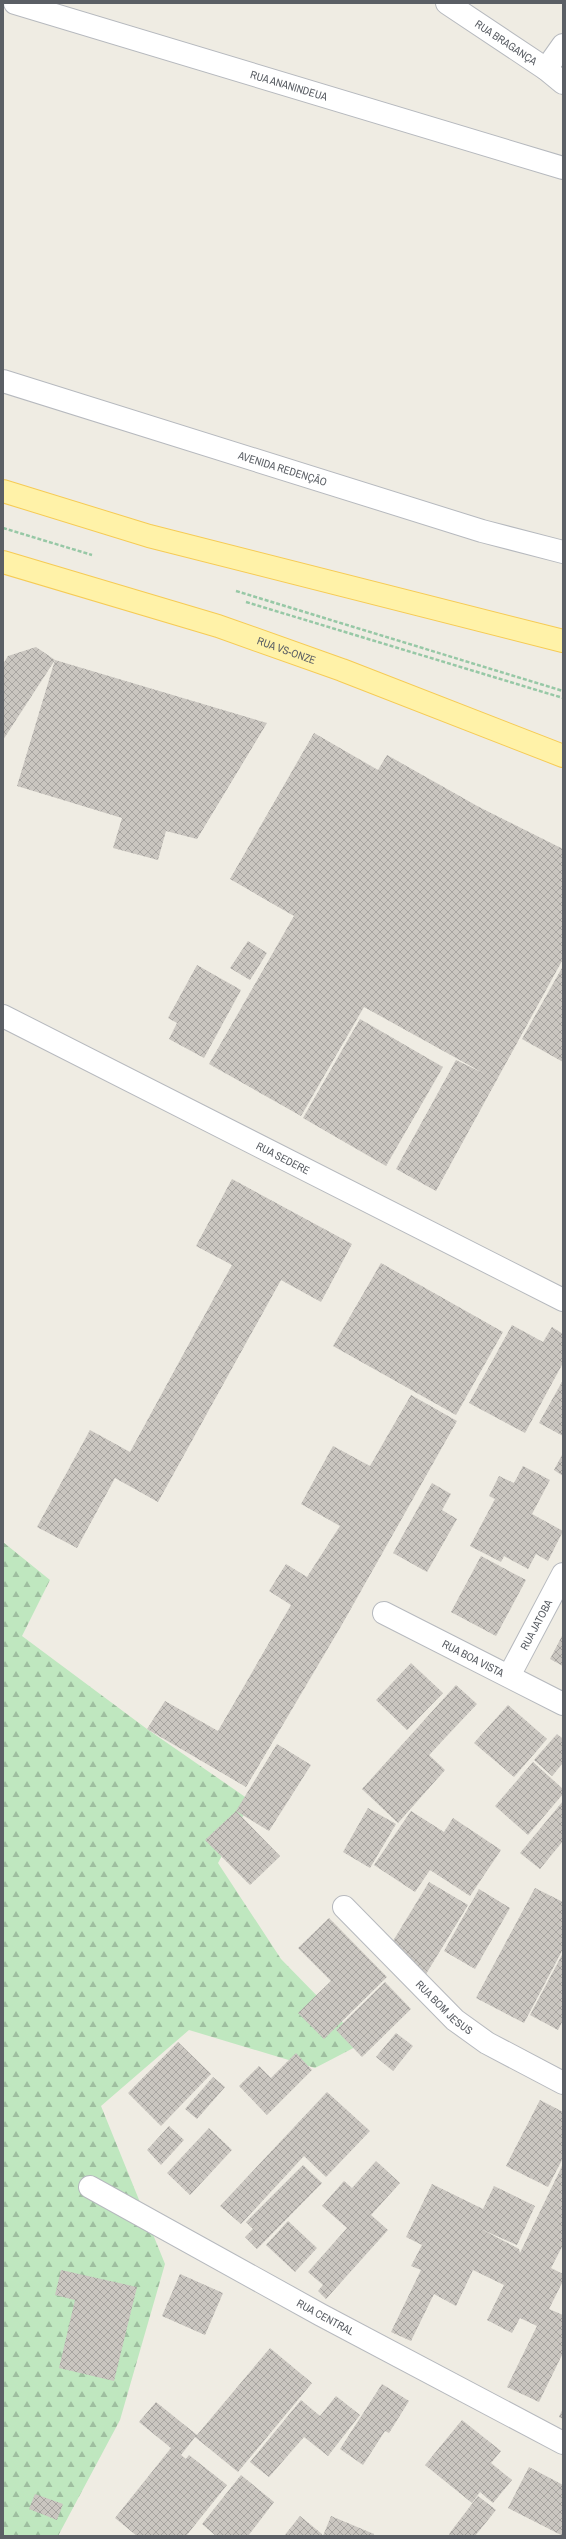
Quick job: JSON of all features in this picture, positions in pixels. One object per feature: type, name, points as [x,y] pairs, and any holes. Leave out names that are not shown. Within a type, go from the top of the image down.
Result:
[{"type":"main road","points":[[3,491],[149,536],[563,641]]},
{"type":"main road","name":"RUA VS-ONZE","points":[[3,562],[218,626],[342,670],[563,756]]},
{"type":"street","name":"RUA ANANINDEUA","points":[[15,3],[563,168]]},
{"type":"street","name":"RUA BRAGANÇA","points":[[447,3],[546,69],[563,83]]},
{"type":"street","points":[[546,69],[563,45]]},
{"type":"street","name":"AVENIDA REDENÇÃO","points":[[3,381],[482,531],[563,552]]},
{"type":"street","name":"RUA SEDERE","points":[[3,1016],[563,1300]]},
{"type":"street","name":"RUA JATOBA","points":[[509,1676],[563,1574]]},
{"type":"street","name":"RUA BOA VISTA","points":[[384,1613],[563,1704]]},
{"type":"street","name":"RUA BOM JESUS","points":[[344,1907],[454,2020],[487,2043],[563,2083]]},
{"type":"street","name":"RUA CENTRAL","points":[[90,2187],[321,2315],[563,2443]]},
{"type":"path","points":[[3,528],[94,555]]},
{"type":"path","points":[[230,589],[563,690]]},
{"type":"path","points":[[245,602],[563,698]]},
{"type":"green space","points":[[3,1542],[50,1580],[22,1636],[147,1729],[251,1801],[218,1863],[281,1959],[363,2043],[315,2068],[189,2030],[101,2106],[165,2264],[120,2420],[58,2536],[3,2536]]},
{"type":"building","points":[[36,647],[55,660],[3,740],[3,664],[8,656]]},
{"type":"building","points":[[55,660],[267,723],[197,839],[166,831],[158,860],[113,848],[122,818],[17,786]]},
{"type":"building","points":[[314,733],[378,770],[387,755],[479,807],[563,849],[563,959],[436,1191],[396,1169],[456,1060],[485,1074],[364,1007],[301,1116],[209,1064],[294,916],[230,879]]},
{"type":"building","points":[[248,941],[267,953],[250,980],[230,968]]},
{"type":"building","points":[[197,965],[241,990],[204,1058],[169,1039],[177,1023],[168,1018]]},
{"type":"building","points":[[563,966],[563,1062],[522,1039]]},
{"type":"building","points":[[360,1019],[443,1067],[386,1166],[303,1118]]},
{"type":"building","points":[[232,1179],[352,1244],[321,1302],[281,1280],[158,1502],[115,1478],[77,1548],[37,1527],[90,1430],[130,1452],[232,1265],[196,1246]]},
{"type":"building","points":[[381,1263],[503,1332],[456,1415],[333,1346]]},
{"type":"building","points":[[512,1325],[543,1342],[552,1327],[563,1334],[563,1363],[525,1433],[469,1403]]},
{"type":"building","points":[[563,1380],[563,1436],[539,1423]]},
{"type":"building","points":[[411,1395],[457,1421],[340,1628],[246,1787],[147,1729],[165,1701],[218,1731],[291,1605],[269,1591],[286,1564],[307,1577],[340,1526],[301,1504],[333,1446],[370,1466]]},
{"type":"building","points":[[563,1453],[563,1476],[554,1470]]},
{"type":"building","points":[[523,1466],[550,1480],[532,1514],[563,1531],[548,1561],[536,1554],[528,1569],[504,1556],[501,1562],[470,1546],[495,1499],[489,1496],[499,1476],[514,1483]]},
{"type":"building","points":[[432,1483],[451,1494],[442,1510],[457,1519],[427,1572],[393,1553]]},
{"type":"building","points":[[481,1556],[526,1580],[496,1636],[451,1612]]},
{"type":"building","points":[[563,1634],[563,1666],[550,1659]]},
{"type":"building","points":[[411,1663],[443,1693],[407,1730],[376,1700]]},
{"type":"building","points":[[456,1685],[477,1704],[429,1755],[445,1770],[398,1823],[362,1789]]},
{"type":"building","points":[[508,1705],[547,1739],[514,1777],[474,1743]]},
{"type":"building","points":[[557,1734],[563,1739],[563,1763],[552,1776],[534,1760]]},
{"type":"building","points":[[277,1744],[311,1765],[269,1831],[236,1811]]},
{"type":"building","points":[[533,1762],[563,1789],[563,1794],[528,1835],[495,1806]]},
{"type":"building","points":[[563,1801],[563,1841],[540,1869],[520,1853]]},
{"type":"building","points":[[368,1808],[396,1824],[370,1868],[343,1852]]},
{"type":"building","points":[[236,1811],[280,1856],[250,1885],[205,1840]]},
{"type":"building","points":[[411,1811],[444,1832],[453,1818],[501,1850],[470,1896],[430,1870],[415,1892],[374,1865]]},
{"type":"building","points":[[429,1882],[468,1905],[426,1974],[393,1941]]},
{"type":"building","points":[[535,1888],[563,1902],[563,1949],[524,2023],[476,1998]]},
{"type":"building","points":[[479,1889],[510,1908],[475,1969],[444,1951]]},
{"type":"building","points":[[329,1918],[387,1977],[324,2039],[298,2013],[331,1981],[298,1948]]},
{"type":"building","points":[[563,1953],[563,2020],[558,2030],[530,2015]]},
{"type":"building","points":[[385,1982],[411,2009],[362,2057],[336,2030]]},
{"type":"building","points":[[396,2033],[413,2046],[393,2071],[376,2057]]},
{"type":"building","points":[[178,2042],[211,2074],[161,2126],[128,2093]]},
{"type":"building","points":[[296,2053],[312,2070],[267,2115],[239,2086],[259,2066],[271,2078]]},
{"type":"building","points":[[213,2077],[225,2087],[197,2119],[185,2109]]},
{"type":"building","points":[[327,2092],[370,2131],[326,2177],[304,2156],[241,2224],[220,2206]]},
{"type":"building","points":[[540,2100],[563,2112],[563,2158],[548,2187],[506,2166]]},
{"type":"building","points":[[169,2126],[184,2140],[161,2165],[147,2150]]},
{"type":"building","points":[[209,2128],[232,2150],[190,2195],[167,2173]]},
{"type":"building","points":[[376,2161],[400,2183],[371,2215],[388,2230],[326,2299],[318,2291],[323,2285],[308,2272],[347,2228],[322,2206],[344,2181],[352,2188]]},
{"type":"building","points":[[563,2164],[563,2245],[551,2268],[563,2274],[563,2281],[549,2309],[563,2315],[563,2353],[539,2402],[507,2387],[537,2326],[520,2318],[512,2333],[487,2320],[504,2285],[473,2270],[456,2306],[434,2294],[411,2341],[391,2332],[421,2270],[411,2266],[422,2245],[406,2237],[432,2184],[483,2209],[494,2186],[535,2206],[517,2245],[481,2229],[519,2249],[520,2253]]},
{"type":"building","points":[[303,2165],[322,2183],[257,2249],[245,2237],[253,2229],[246,2222]]},
{"type":"building","points":[[288,2221],[317,2248],[295,2272],[266,2245]]},
{"type":"building","points":[[61,2270],[137,2287],[114,2381],[59,2368],[75,2300],[55,2295]]},
{"type":"building","points":[[180,2274],[223,2293],[205,2335],[162,2316]]},
{"type":"building","points":[[270,2348],[312,2383],[238,2472],[195,2437],[181,2455],[186,2459],[189,2455],[227,2485],[186,2536],[137,2536],[115,2518],[171,2448],[139,2422],[156,2402],[197,2435]]},
{"type":"building","points":[[382,2384],[409,2401],[389,2433],[385,2431],[363,2465],[340,2449]]},
{"type":"building","points":[[336,2396],[360,2415],[328,2456],[304,2437],[269,2477],[250,2462],[301,2400],[320,2416]]},
{"type":"building","points":[[563,2408],[563,2419],[559,2417]]},
{"type":"building","points":[[462,2420],[501,2451],[491,2463],[512,2480],[493,2503],[480,2492],[472,2503],[425,2465]]},
{"type":"building","points":[[529,2467],[563,2485],[563,2536],[508,2508]]},
{"type":"building","points":[[241,2475],[274,2502],[248,2536],[216,2536],[202,2524]]},
{"type":"building","points":[[35,2494],[63,2504],[57,2520],[29,2509]]},
{"type":"building","points":[[478,2496],[496,2510],[475,2536],[451,2536],[449,2534]]},
{"type":"building","points":[[300,2516],[322,2534],[321,2536],[284,2536]]},
{"type":"building","points":[[331,2516],[374,2534],[374,2536],[323,2536]]}]
